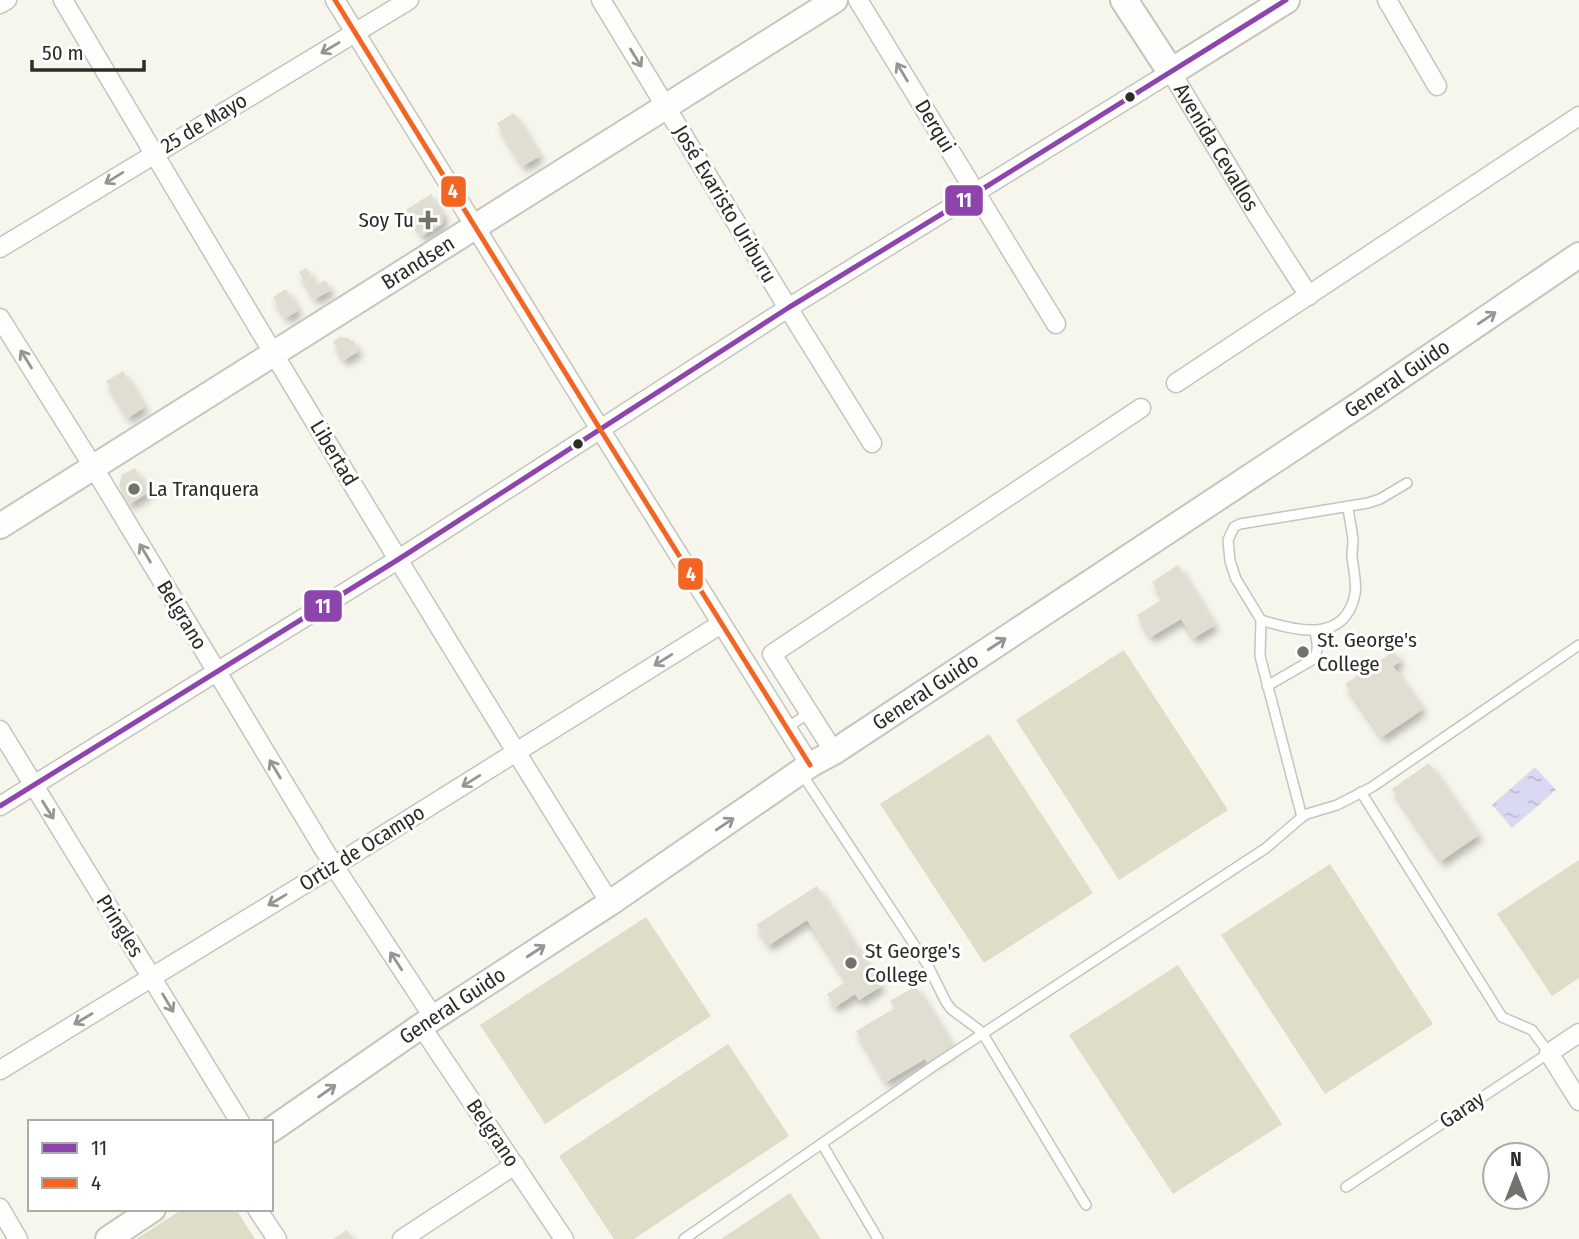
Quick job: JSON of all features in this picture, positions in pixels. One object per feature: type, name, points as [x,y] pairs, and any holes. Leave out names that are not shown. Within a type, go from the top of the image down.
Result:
[{"type":"main road","name":"Brandsen","points":[[0,526],[835,0]]},
{"type":"main road","name":"Avenida Cevallos","points":[[1124,0],[1171,72]]},
{"type":"main road","points":[[1171,72],[1286,0]]},
{"type":"main road","name":"General Guido","points":[[273,1129],[427,1022],[1358,405],[1579,255]]},
{"type":"main road","points":[[108,1239],[150,1211]]},
{"type":"street","points":[[0,4],[7,0]]},
{"type":"street","name":"Libertad","points":[[62,0],[273,353],[610,903]]},
{"type":"street","points":[[335,0],[721,624],[788,727],[806,769]]},
{"type":"street","name":"25 de Mayo","points":[[0,248],[409,0]]},
{"type":"street","name":"José Evaristo Uriburu","points":[[601,0],[872,443]]},
{"type":"street","name":"Derqui","points":[[858,0],[1056,324]]},
{"type":"street","points":[[1387,0],[1437,86]]},
{"type":"street","points":[[0,806],[399,559],[788,308],[1171,72]]},
{"type":"street","name":"Avenida Cevallos","points":[[1171,72],[1309,296]]},
{"type":"street","points":[[1176,383],[1579,116]]},
{"type":"street","name":"Belgrano","points":[[0,318],[94,468],[514,1165],[564,1239]]},
{"type":"street","points":[[834,752],[772,654],[1141,408]]},
{"type":"street","name":"Ortiz de Ocampo","points":[[0,1070],[334,866],[721,624]]},
{"type":"street","name":"Pringles","points":[[0,730],[239,1120]]},
{"type":"street","name":"Garay","points":[[1549,1053],[1579,1033]]},
{"type":"street","points":[[1549,1053],[1579,1101]]},
{"type":"street","points":[[402,1239],[514,1165]]},
{"type":"street","points":[[0,1208],[18,1239]]},
{"type":"street","points":[[258,1211],[277,1239]]},
{"type":"lane","points":[[1302,817],[1260,656],[1261,620],[1236,579],[1230,561],[1228,540],[1234,527],[1240,524],[1348,508],[1380,499],[1407,483]]},
{"type":"lane","points":[[1261,620],[1315,632],[1342,620],[1355,595],[1353,541],[1348,508]]},
{"type":"lane","points":[[1267,686],[1312,660],[1318,647],[1315,632]]},
{"type":"lane","points":[[684,1239],[935,1065],[1266,848],[1302,817],[1337,805],[1361,792],[1442,740],[1579,645]]},
{"type":"lane","points":[[788,727],[809,713]]},
{"type":"lane","points":[[806,769],[927,964],[946,1002],[983,1034],[1086,1205]]},
{"type":"lane","points":[[1361,792],[1502,1017],[1532,1030],[1549,1053]]},
{"type":"lane","name":"Garay","points":[[1346,1187],[1549,1053]]},
{"type":"lane","points":[[822,1144],[878,1239]]},
{"type":"shaded area","points":[[1124,650],[1228,810],[1119,880],[1016,720]]},
{"type":"shaded area","points":[[989,734],[1093,893],[984,963],[880,804]]},
{"type":"shaded area","points":[[1579,860],[1579,978],[1552,996],[1497,914]]},
{"type":"shaded area","points":[[1330,864],[1433,1024],[1325,1094],[1221,935]]},
{"type":"shaded area","points":[[646,917],[711,1016],[545,1124],[480,1025]]},
{"type":"shaded area","points":[[1178,965],[1282,1124],[1173,1194],[1069,1035]]},
{"type":"shaded area","points":[[728,1044],[789,1136],[634,1239],[614,1239],[559,1156]]},
{"type":"shaded area","points":[[790,1193],[821,1239],[721,1239]]},
{"type":"shaded area","points":[[180,1211],[237,1211],[255,1239],[136,1239]]},
{"type":"water","points":[[1535,767],[1556,790],[1512,828],[1492,805]]},
{"type":"building","points":[[514,113],[540,156],[523,166],[497,123]]},
{"type":"building","name":"Soy Tu","points":[[431,194],[444,215],[442,224],[422,236],[406,210]]},
{"type":"building","points":[[306,268],[317,285],[325,280],[331,290],[315,299],[299,272]]},
{"type":"building","points":[[286,289],[299,310],[286,318],[273,297]]},
{"type":"building","points":[[340,337],[353,340],[359,351],[344,360],[333,342]]},
{"type":"building","points":[[123,371],[145,407],[128,418],[106,381]]},
{"type":"building","name":"La Tranquera","points":[[135,468],[149,492],[130,504],[119,485],[122,475]]},
{"type":"building","points":[[1178,565],[1215,625],[1194,638],[1181,619],[1151,637],[1137,615],[1163,599],[1152,582]]},
{"type":"building","points":[[1394,651],[1401,661],[1393,666],[1423,709],[1382,737],[1345,684]]},
{"type":"building","points":[[1429,763],[1479,835],[1441,861],[1392,789]]},
{"type":"building","name":"St George's College","points":[[817,886],[882,986],[859,1000],[855,994],[835,1007],[827,994],[847,981],[807,920],[769,945],[756,925]]},
{"type":"building","points":[[916,986],[954,1048],[928,1064],[925,1059],[886,1082],[856,1031],[895,1008],[890,1001]]},
{"type":"building","points":[[347,1230],[353,1239],[333,1239]]},
{"type":"transit line","name":"4","points":[[335,0],[810,765]]},
{"type":"transit line","name":"11","points":[[0,806],[399,559],[788,308],[1286,0]]},
{"type":"place","name":"Soy Tu","points":[[428,220]]},
{"type":"place","name":"La Tranquera","points":[[134,489]]},
{"type":"place","name":"St. George's College","points":[[1303,652]]},
{"type":"place","name":"St George's College","points":[[851,963]]}]
